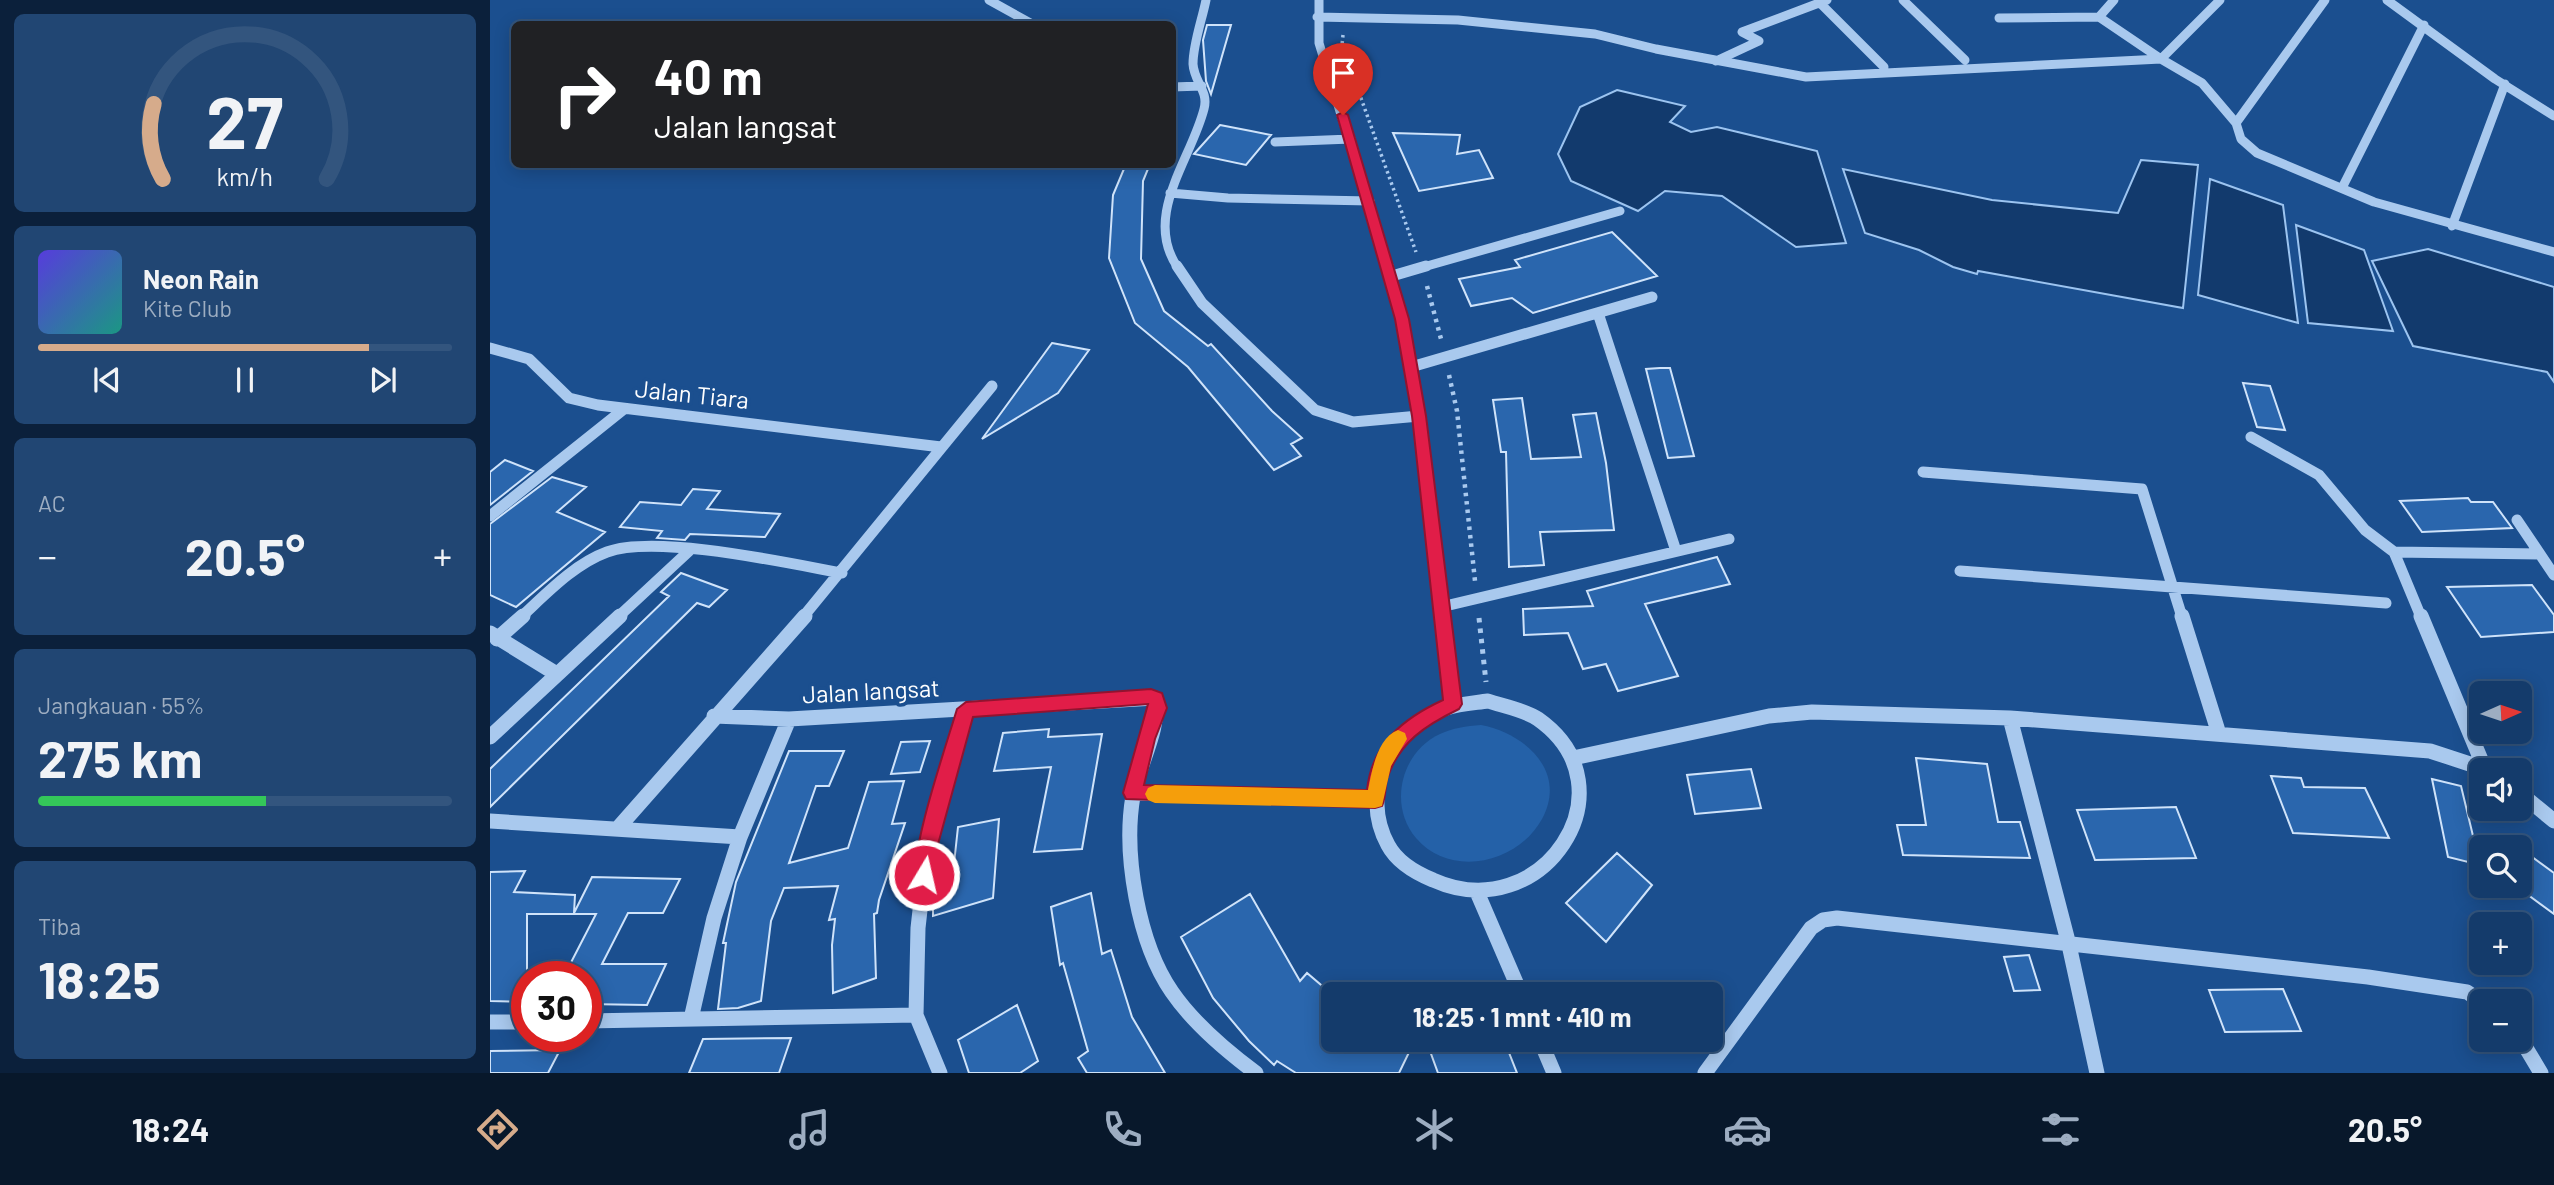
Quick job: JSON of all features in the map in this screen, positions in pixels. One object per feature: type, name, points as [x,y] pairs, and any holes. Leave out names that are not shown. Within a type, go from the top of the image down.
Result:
[{"type":"street","points":[[989,0],[1027,21]]},
{"type":"street","points":[[1206,0],[1193,62],[1206,95],[1204,110],[1170,193],[1165,228],[1173,261],[1202,303],[1314,410],[1333,421],[1352,424],[1419,416]]},
{"type":"street","points":[[1319,0],[1319,43],[1392,276],[1411,367],[1453,704]]},
{"type":"street","points":[[1903,0],[1965,60]]},
{"type":"street","points":[[2099,17],[2114,0]]},
{"type":"street","points":[[1317,17],[1458,20],[1595,34],[1716,61],[1793,75],[1830,77],[2161,59],[2220,0]]},
{"type":"street","points":[[2236,122],[2325,0]]},
{"type":"street","points":[[2388,0],[2554,116]]},
{"type":"street","points":[[1716,61],[1759,41],[1742,32],[1823,1],[1884,67]]},
{"type":"street","points":[[1999,18],[2099,17],[2202,83],[2236,122],[2241,139],[2257,153],[2342,188],[2452,226],[2554,252]]},
{"type":"street","points":[[2342,188],[2424,24]]},
{"type":"street","points":[[2452,226],[2505,84]]},
{"type":"street","points":[[1176,87],[1202,86]]},
{"type":"street","points":[[1275,142],[1350,139]]},
{"type":"street","points":[[1170,193],[1228,198],[1370,201]]},
{"type":"street","points":[[1392,276],[1620,211]]},
{"type":"street","points":[[1411,367],[1652,297]]},
{"type":"street","points":[[1598,313],[1676,551]]},
{"type":"street","name":"Jalan Tiara","points":[[490,348],[502,349],[529,359],[569,398],[624,409],[775,424],[906,446],[941,447]]},
{"type":"street","points":[[618,828],[842,573],[992,386]]},
{"type":"street","points":[[490,516],[624,409]]},
{"type":"street","points":[[2251,437],[2324,479],[2347,503],[2363,531],[2376,544],[2394,552],[2540,554]]},
{"type":"street","points":[[1923,472],[2142,489],[2219,734]]},
{"type":"street","points":[[2517,520],[2554,575]]},
{"type":"street","points":[[1441,607],[1729,539]]},
{"type":"street","points":[[555,673],[494,636],[585,565],[609,550],[639,547],[690,551],[842,573]]},
{"type":"street","points":[[490,737],[555,673],[690,551]]},
{"type":"street","points":[[2394,552],[2481,758]]},
{"type":"street","points":[[1960,571],[2386,603]]},
{"type":"street","name":"Jalan langsat","points":[[714,716],[789,719],[1156,698],[1158,708],[1146,739],[1132,793]]},
{"type":"street","points":[[1488,701],[1523,710],[1553,729],[1573,758],[1580,780],[1581,802],[1576,825],[1565,846],[1548,865],[1527,879],[1503,888],[1478,892],[1450,889],[1426,880],[1405,865],[1389,846],[1378,823],[1375,799],[1377,781],[1391,747],[1418,721],[1453,704],[1488,701]]},
{"type":"street","points":[[940,1073],[916,1015],[918,928],[927,848],[966,709]]},
{"type":"street","points":[[1573,758],[1769,716],[1812,712],[2010,718],[2219,734],[2430,751],[2469,764]]},
{"type":"street","points":[[2010,718],[2069,944],[2097,1073]]},
{"type":"street","points":[[691,1019],[714,918],[740,837],[789,719]]},
{"type":"street","points":[[1256,1073],[1220,1047],[1170,990],[1141,922],[1129,848],[1132,793],[1375,799]]},
{"type":"street","points":[[2532,803],[2554,821]]},
{"type":"street","points":[[490,821],[740,837]]},
{"type":"street","points":[[1478,892],[1516,982]]},
{"type":"street","points":[[1705,1073],[1811,928],[1823,920],[1837,918],[2334,971],[2444,986],[2469,993]]},
{"type":"street","points":[[602,1021],[916,1015]]},
{"type":"street","points":[[490,1022],[511,1022]]},
{"type":"street","points":[[1545,1052],[1554,1073]]},
{"type":"street","points":[[2528,1052],[2541,1073]]},
{"type":"shaded area","points":[[1617,90],[1685,106],[1670,122],[1691,132],[1717,127],[1817,151],[1846,243],[1796,247],[1722,196],[1665,191],[1638,211],[1571,181],[1558,154],[1580,107]]},
{"type":"shaded area","points":[[2141,160],[2198,165],[2183,308],[1978,271],[1977,274],[1953,267],[1919,250],[1865,233],[1843,169],[1992,200],[2118,213]]},
{"type":"shaded area","points":[[2210,179],[2283,205],[2298,323],[2198,295]]},
{"type":"shaded area","points":[[2296,225],[2364,250],[2393,331],[2308,323]]},
{"type":"shaded area","points":[[2428,249],[2554,287],[2554,382],[2547,372],[2413,346],[2372,261]]},
{"type":"shaded area","points":[[1481,725],[1512,736],[1537,757],[1545,770],[1549,785],[1549,802],[1542,819],[1531,834],[1501,855],[1465,862],[1447,859],[1430,851],[1407,825],[1402,810],[1403,780],[1416,753],[1427,742],[1450,730]]},
{"type":"building","points":[[1207,25],[1231,25],[1211,94],[1206,81],[1203,40]]},
{"type":"building","points":[[1220,125],[1271,135],[1246,165],[1194,154]]},
{"type":"building","points":[[1393,133],[1460,135],[1457,154],[1479,150],[1493,178],[1419,191]]},
{"type":"building","points":[[1124,168],[1148,168],[1143,181],[1141,259],[1164,311],[1208,346],[1211,344],[1272,411],[1302,438],[1291,444],[1301,456],[1274,470],[1188,367],[1135,323],[1109,258],[1113,195]]},
{"type":"building","points":[[1612,232],[1657,276],[1533,313],[1512,298],[1471,306],[1459,279],[1520,267],[1515,260]]},
{"type":"building","points":[[1052,343],[1089,350],[1058,393],[982,439]]},
{"type":"building","points":[[1670,368],[1694,456],[1668,458],[1646,369]]},
{"type":"building","points":[[2243,383],[2270,386],[2285,430],[2257,427]]},
{"type":"building","points":[[1522,398],[1531,459],[1581,457],[1573,415],[1596,413],[1606,463],[1614,530],[1540,532],[1544,565],[1509,567],[1506,452],[1501,452],[1493,400]]},
{"type":"building","points":[[505,460],[533,471],[490,505],[490,472]]},
{"type":"building","points":[[552,477],[586,487],[557,512],[605,532],[516,607],[490,595],[490,524]]},
{"type":"building","points":[[693,489],[720,491],[707,509],[780,514],[765,537],[690,534],[685,540],[657,538],[662,531],[620,527],[640,502],[681,505]]},
{"type":"building","points":[[2468,498],[2471,502],[2493,502],[2512,528],[2422,532],[2400,501]]},
{"type":"building","points":[[1717,557],[1730,584],[1645,604],[1678,676],[1618,691],[1606,664],[1583,669],[1568,633],[1524,635],[1523,609],[1593,606],[1587,591]]},
{"type":"building","points":[[681,573],[727,590],[709,607],[697,603],[490,807],[490,769],[669,596],[661,592]]},
{"type":"building","points":[[2532,585],[2554,615],[2554,632],[2481,637],[2447,587]]},
{"type":"building","points":[[1049,729],[1048,737],[1102,734],[1082,849],[1034,852],[1051,767],[994,771],[1003,733]]},
{"type":"building","points":[[930,741],[920,772],[891,774],[901,742]]},
{"type":"building","points":[[789,751],[844,751],[829,786],[816,786],[789,863],[848,848],[869,782],[904,781],[892,824],[905,823],[877,913],[874,914],[876,978],[833,993],[832,945],[835,919],[829,920],[838,886],[784,888],[771,921],[761,1001],[738,1008],[718,1009],[726,943],[723,943],[736,882]]},
{"type":"building","points":[[1916,758],[1987,764],[1998,822],[2020,822],[2030,858],[1903,855],[1897,825],[1926,825]]},
{"type":"building","points":[[1751,769],[1761,808],[1695,814],[1687,775]]},
{"type":"building","points":[[2271,776],[2301,778],[2304,787],[2365,788],[2389,838],[2293,833]]},
{"type":"building","points":[[2432,779],[2461,786],[2473,835],[2469,835],[2469,862],[2448,857]]},
{"type":"building","points":[[2176,807],[2196,858],[2095,860],[2077,810]]},
{"type":"building","points":[[999,819],[993,898],[933,916],[933,888],[952,882],[958,827]]},
{"type":"building","points":[[1617,853],[1652,885],[1606,942],[1566,903]]},
{"type":"building","points":[[2532,857],[2554,873],[2554,914],[2532,898]]},
{"type":"building","points":[[525,871],[514,892],[575,895],[574,913],[592,877],[680,879],[663,913],[628,913],[602,964],[602,961],[572,961],[596,914],[527,914],[527,961],[511,961],[511,1002],[490,1001],[490,872]]},
{"type":"building","points":[[1091,893],[1102,954],[1111,950],[1132,1017],[1165,1073],[1087,1073],[1078,1058],[1088,1051],[1063,963],[1060,965],[1051,907]]},
{"type":"building","points":[[1250,894],[1300,981],[1307,973],[1321,985],[1321,1052],[1409,1052],[1399,1073],[1296,1073],[1277,1061],[1274,1065],[1249,1041],[1213,998],[1181,937]]},
{"type":"building","points":[[2029,955],[2040,990],[2014,991],[2004,957]]},
{"type":"building","points":[[602,964],[666,964],[647,1005],[602,1004]]},
{"type":"building","points":[[2283,989],[2301,1031],[2225,1032],[2209,990]]},
{"type":"building","points":[[1017,1005],[1038,1061],[1020,1073],[969,1073],[958,1040]]},
{"type":"building","points":[[791,1038],[779,1073],[689,1073],[703,1039]]},
{"type":"building","points":[[490,1051],[559,1052],[548,1073],[490,1073]]},
{"type":"building","points":[[1430,1052],[1509,1052],[1517,1073],[1438,1073]]},
{"type":"slow traffic","points":[[1155,794],[1375,799],[1382,763],[1398,739]]},
{"type":"route","points":[[924,875],[927,848],[966,709],[1151,696],[1156,698],[1158,708],[1146,739],[1132,793],[1375,799],[1382,763],[1391,747],[1418,721],[1453,704],[1419,416],[1402,319],[1392,276],[1343,115]]}]
